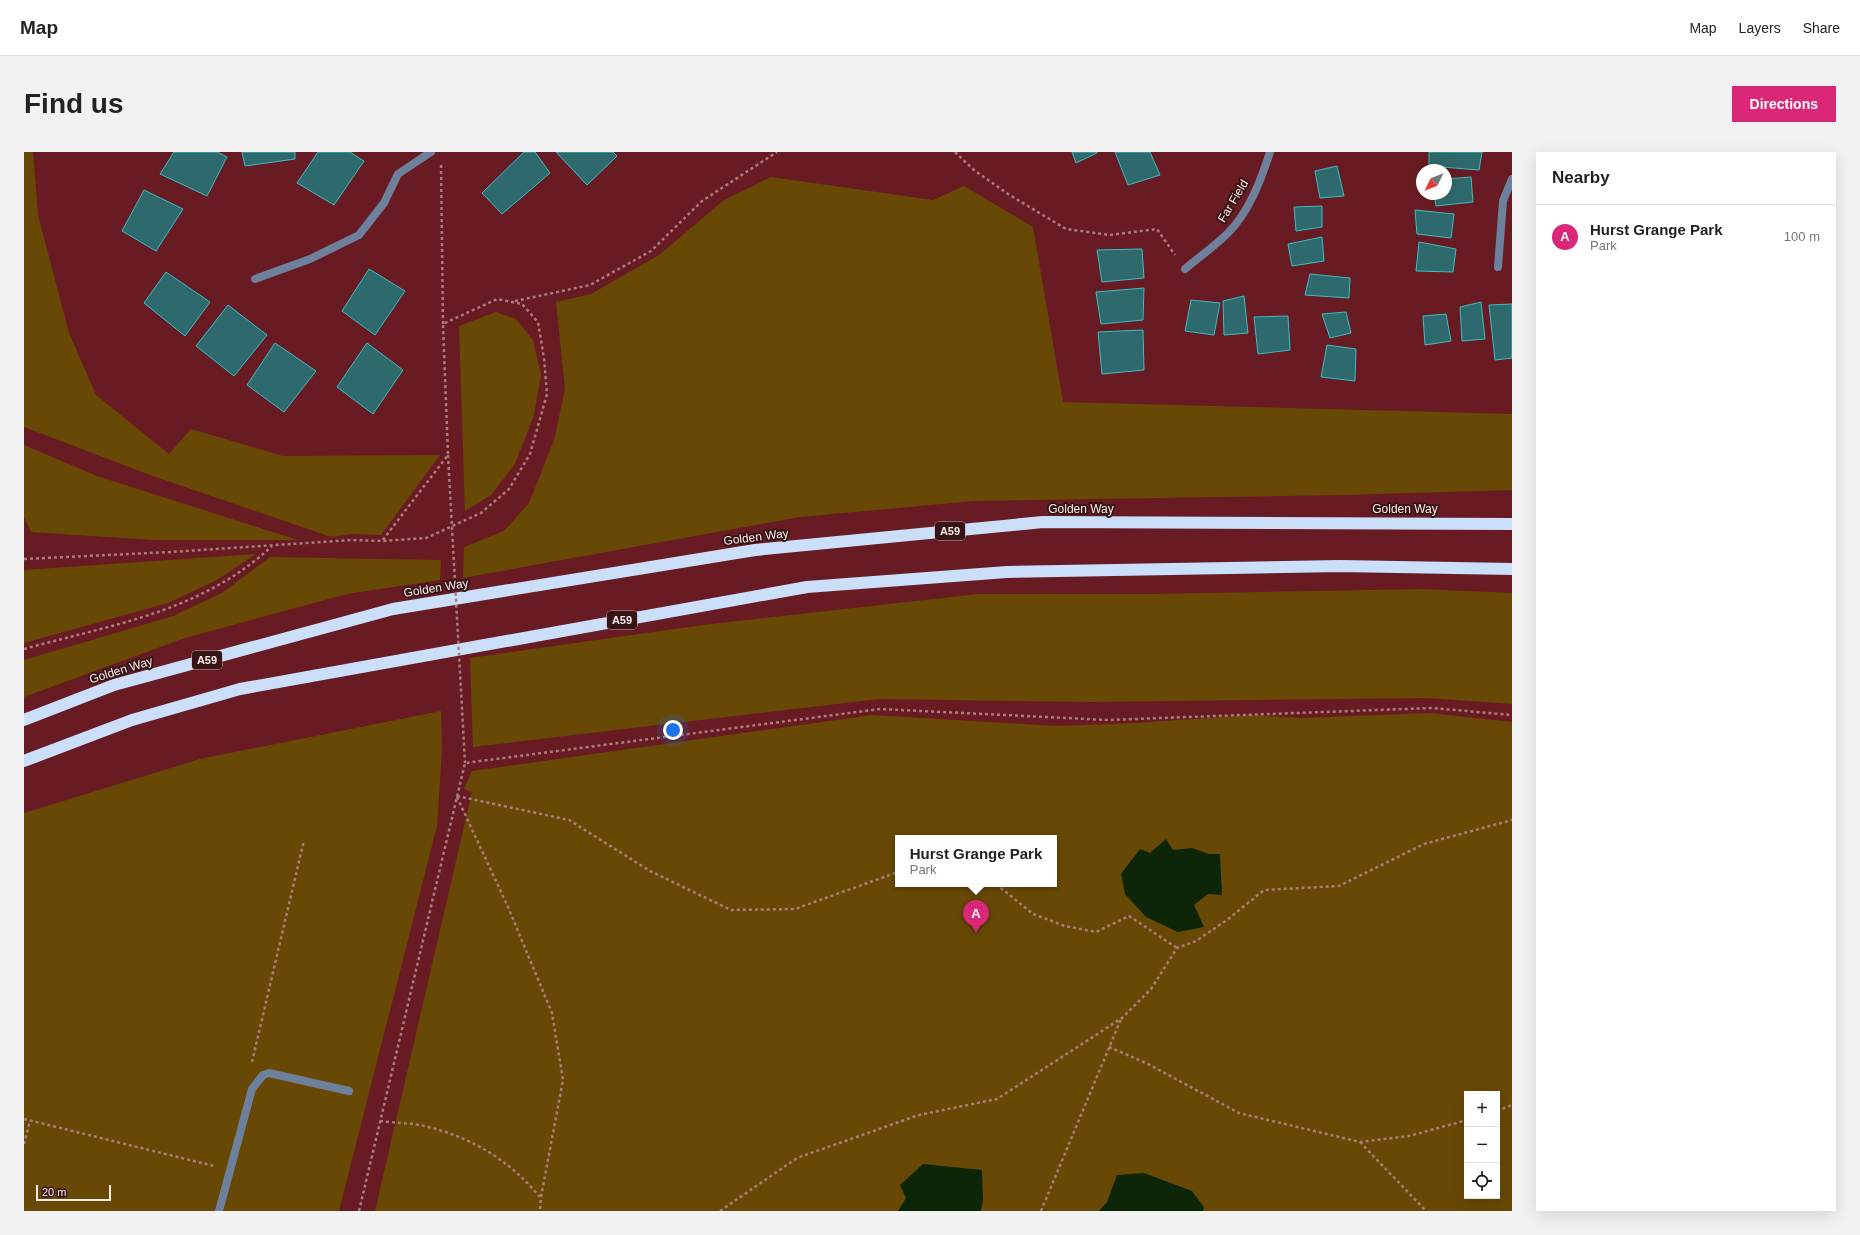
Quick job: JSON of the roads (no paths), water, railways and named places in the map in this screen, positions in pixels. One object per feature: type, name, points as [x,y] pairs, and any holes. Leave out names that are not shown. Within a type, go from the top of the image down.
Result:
[{"type":"highway","name":"Golden Way","points":[[24,720],[114,685],[393,609],[755,550],[1043,522],[1512,524]]},
{"type":"highway","name":"A59","points":[[24,761],[132,720],[240,689],[807,587],[1007,572],[1340,566],[1512,569]]},
{"type":"street","points":[[255,279],[310,259],[359,235],[384,203],[398,174],[431,152]]},
{"type":"street","name":"Far Field","points":[[1186,269],[1229,233],[1249,203],[1261,178],[1270,152]]},
{"type":"street","points":[[1498,267],[1503,201],[1512,179]]},
{"type":"street","points":[[219,1211],[252,1089],[258,1080],[269,1073],[349,1091]]},
{"type":"place","name":"Hurst Grange Park","points":[[976,933]]}]
